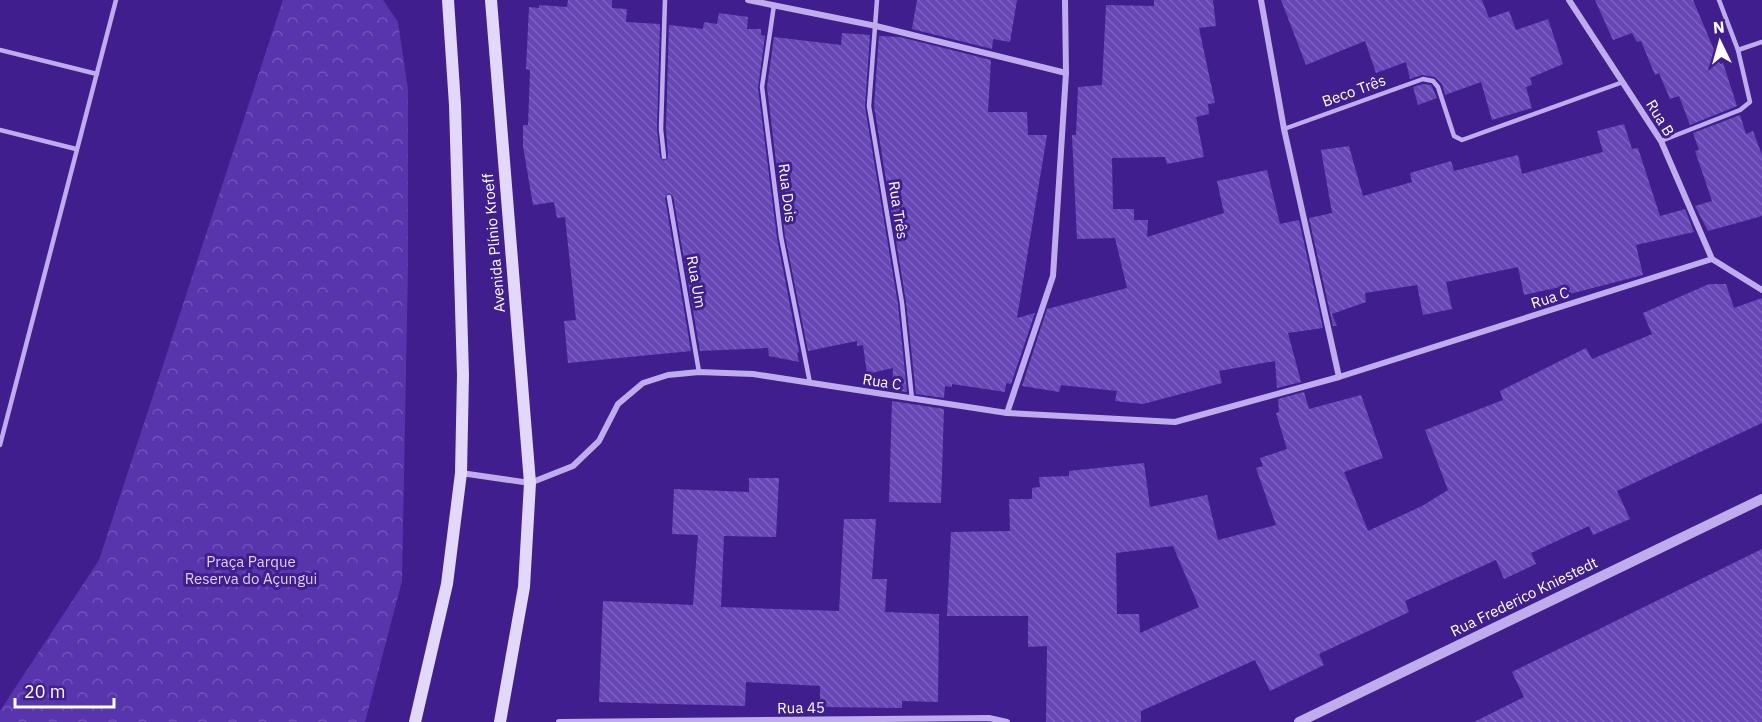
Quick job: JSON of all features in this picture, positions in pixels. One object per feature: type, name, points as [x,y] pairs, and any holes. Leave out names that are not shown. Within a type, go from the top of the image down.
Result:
[{"type":"main road","name":"Avenida Plínio Kroeff","points":[[415,722],[447,584],[461,473],[463,375],[448,0]]},
{"type":"main road","name":"Avenida Plínio Kroeff","points":[[491,0],[530,483],[524,587],[500,722]]},
{"type":"street","points":[[748,0],[876,26],[1066,73]]},
{"type":"street","points":[[1007,413],[1053,276],[1066,73],[1065,0]]},
{"type":"street","points":[[1261,0],[1284,129],[1339,377]]},
{"type":"street","name":"Rua B","points":[[1569,0],[1661,141],[1712,259]]},
{"type":"street","name":"Rua C","points":[[461,473],[530,483],[573,466],[599,441],[618,404],[643,383],[668,375],[699,372],[753,374],[1007,413],[1174,422],[1339,377],[1712,259]]},
{"type":"street","points":[[1712,259],[1762,290]]},
{"type":"street","name":"Rua Frederico Kniestedt","points":[[1299,722],[1310,719],[1762,499]]},
{"type":"street","name":"Rua 45","points":[[559,722],[988,718],[1007,722]]},
{"type":"lane","points":[[0,444],[116,0]]},
{"type":"lane","points":[[664,157],[661,129],[665,0]]},
{"type":"lane","name":"Rua Três","points":[[877,0],[869,106],[902,303],[912,399]]},
{"type":"lane","points":[[1661,141],[1740,110],[1750,102],[1738,50],[1719,0]]},
{"type":"lane","name":"Rua Dois","points":[[774,5],[762,87],[781,237],[810,383]]},
{"type":"lane","points":[[1738,50],[1762,42]]},
{"type":"lane","points":[[0,50],[97,74]]},
{"type":"lane","name":"Beco Três","points":[[1284,129],[1423,79],[1433,81],[1438,87],[1454,136],[1462,140],[1623,82]]},
{"type":"lane","points":[[0,130],[76,149]]},
{"type":"lane","name":"Rua Um","points":[[669,197],[699,372]]},
{"type":"green space","name":"Praça Parque Reserva do Açungui","points":[[283,0],[383,0],[398,22],[408,89],[408,265],[402,581],[365,722],[0,722],[0,711],[99,560]]},
{"type":"building","points":[[568,0],[612,0],[612,8],[627,9],[626,22],[660,24],[657,129],[660,157],[664,161],[668,157],[666,129],[669,25],[703,29],[704,22],[717,24],[719,13],[748,17],[747,29],[761,29],[761,35],[765,36],[758,88],[777,238],[799,362],[769,356],[768,348],[700,351],[673,196],[669,193],[665,198],[691,351],[568,363],[564,321],[576,320],[565,217],[557,218],[554,202],[533,205],[523,146],[523,125],[528,125],[530,70],[526,69],[529,7],[539,8],[539,5],[567,7]]},
{"type":"building","points":[[917,0],[1017,0],[1010,42],[993,39],[992,49],[912,29]]},
{"type":"building","points":[[1154,0],[1213,0],[1216,26],[1199,28],[1215,103],[1208,104],[1209,114],[1196,117],[1204,157],[1167,164],[1165,157],[1112,158],[1113,209],[1134,209],[1134,220],[1148,220],[1147,237],[1224,213],[1217,181],[1267,170],[1280,224],[1299,220],[1323,328],[1288,333],[1301,382],[1277,388],[1275,361],[1219,371],[1222,383],[1143,404],[1115,401],[1117,391],[1061,385],[1059,392],[1022,386],[1047,309],[1127,288],[1115,238],[1077,239],[1072,135],[1076,135],[1078,87],[1102,85],[1106,5],[1154,6]]},
{"type":"building","points":[[1281,0],[1482,0],[1489,18],[1509,11],[1516,30],[1548,19],[1563,64],[1530,78],[1532,85],[1526,87],[1532,108],[1492,120],[1481,82],[1445,95],[1442,84],[1435,77],[1422,75],[1410,79],[1406,62],[1376,73],[1365,41],[1306,65]]},
{"type":"building","points":[[1595,0],[1693,0],[1720,64],[1723,63],[1737,106],[1690,125],[1679,96],[1670,99],[1659,73],[1655,75],[1641,41],[1637,42],[1632,33],[1613,40]]},
{"type":"building","points":[[842,33],[870,35],[865,107],[898,304],[907,392],[892,390],[893,368],[867,374],[863,345],[857,346],[857,341],[808,351],[785,236],[767,87],[774,37],[841,45]]},
{"type":"building","points":[[879,36],[900,37],[991,60],[988,112],[1027,112],[1028,135],[1047,135],[1017,318],[1035,313],[1011,384],[1006,383],[1005,392],[952,384],[952,387],[945,386],[944,398],[916,394],[906,302],[874,106]]},
{"type":"building","points":[[1423,84],[1431,85],[1437,98],[1418,105],[1413,87]]},
{"type":"building","points":[[1740,115],[1746,134],[1753,131],[1762,155],[1762,216],[1708,231],[1695,206],[1712,201],[1695,151],[1699,150],[1693,133]]},
{"type":"building","points":[[1624,124],[1632,149],[1638,148],[1660,216],[1685,209],[1694,232],[1636,245],[1643,275],[1562,296],[1560,287],[1524,295],[1518,267],[1446,282],[1452,309],[1423,315],[1417,285],[1365,293],[1366,302],[1332,314],[1337,326],[1333,326],[1309,218],[1332,213],[1321,150],[1349,146],[1363,196],[1412,182],[1410,173],[1451,161],[1454,171],[1518,155],[1522,174],[1603,152],[1597,131]]},
{"type":"building","points":[[1709,284],[1726,284],[1734,308],[1762,298],[1762,423],[1617,491],[1630,519],[1593,535],[1589,526],[1531,553],[1536,564],[1504,579],[1496,560],[1405,601],[1409,612],[1319,654],[1324,665],[1270,691],[1255,660],[1141,711],[1141,722],[1046,722],[1047,646],[1028,647],[1028,616],[947,616],[951,532],[1010,531],[1009,499],[1032,499],[1032,488],[1040,487],[1039,477],[1069,476],[1069,471],[1144,463],[1150,507],[1207,495],[1218,540],[1276,525],[1256,468],[1263,466],[1260,458],[1287,449],[1276,413],[1279,412],[1278,399],[1304,392],[1309,409],[1361,395],[1383,458],[1344,472],[1368,531],[1422,506],[1448,490],[1425,430],[1503,400],[1500,391],[1586,348],[1592,359],[1652,334],[1643,313]],"holes":[[[1173,546],[1199,607],[1140,633],[1139,614],[1117,614],[1116,553]]]},
{"type":"building","points":[[892,401],[944,409],[941,503],[889,502]]},
{"type":"building","points":[[749,478],[779,478],[776,537],[724,536],[721,607],[839,611],[844,519],[876,519],[872,579],[887,579],[885,612],[939,614],[938,702],[902,701],[902,708],[820,707],[820,686],[746,682],[745,706],[599,702],[603,601],[693,605],[698,535],[672,534],[674,489],[749,492]]},
{"type":"building","points":[[1762,549],[1762,722],[1474,722],[1524,697],[1512,672]]}]
